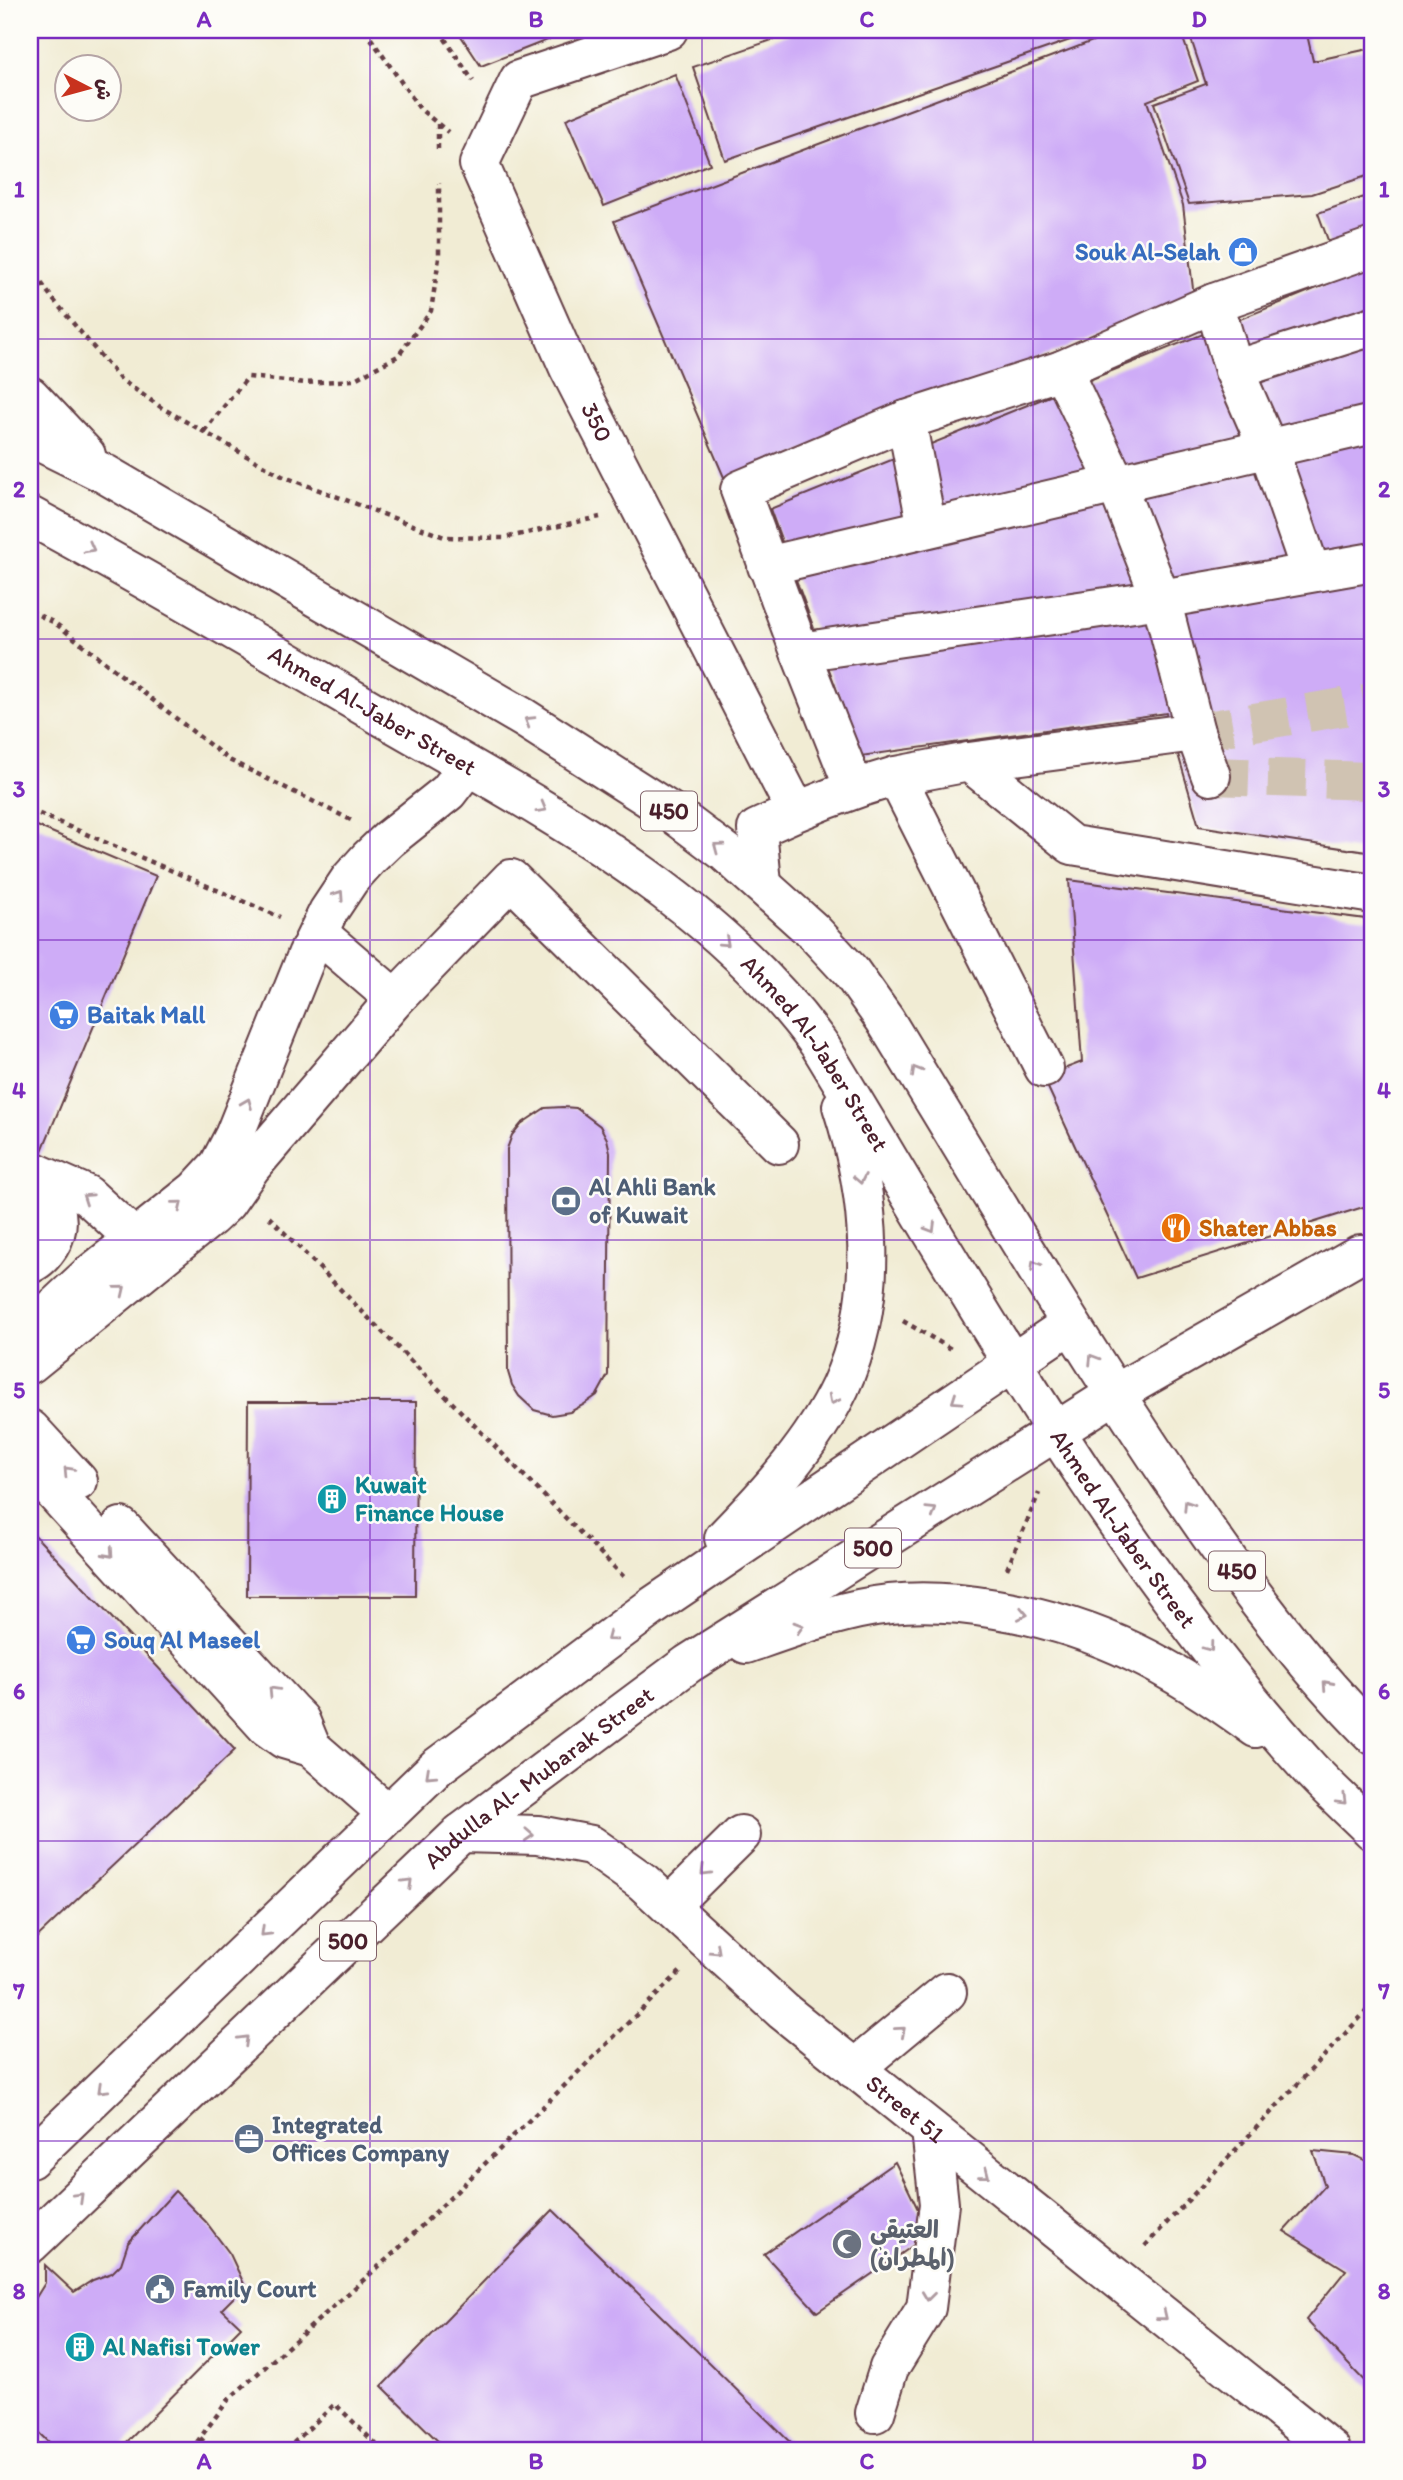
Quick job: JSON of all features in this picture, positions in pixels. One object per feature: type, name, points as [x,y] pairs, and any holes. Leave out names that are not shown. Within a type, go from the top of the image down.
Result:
[{"type":"main road","name":"350","points":[[668,30],[519,80],[479,164],[569,368],[796,811]]},
{"type":"main road","points":[[854,788],[740,490],[906,420],[1062,370],[1214,303],[1373,247]]},
{"type":"main road","points":[[1214,303],[1234,370],[1268,448],[1311,572]]},
{"type":"main road","points":[[1234,370],[1373,326]]},
{"type":"main road","points":[[1062,370],[1116,483],[1161,599],[1195,732],[1211,776]]},
{"type":"main road","points":[[30,396],[105,474]]},
{"type":"main road","points":[[906,420],[927,528]]},
{"type":"main road","points":[[767,566],[1373,424]]},
{"type":"main road","points":[[30,437],[105,474]]},
{"type":"main road","name":"450","points":[[105,474],[601,765],[726,853],[813,931],[851,972],[885,1020],[1070,1324],[1200,1523],[1321,1678],[1373,1735]]},
{"type":"main road","name":"Ahmed Al-Jaber Street","points":[[30,516],[110,559],[559,818],[677,901],[758,972],[792,1008],[819,1044],[1057,1432],[1147,1564],[1212,1651],[1310,1768],[1373,1831]]},
{"type":"main road","points":[[800,652],[1161,599],[1373,562]]},
{"type":"main road","points":[[762,884],[757,830],[854,788],[896,776],[968,762],[1195,732]]},
{"type":"main road","points":[[968,762],[1072,845],[1373,894]]},
{"type":"main road","points":[[31,1352],[211,1217],[229,1176],[234,1136],[328,912],[350,879],[389,839],[448,792],[465,765]]},
{"type":"main road","points":[[896,776],[1044,1068]]},
{"type":"main road","points":[[31,1352],[78,1285],[196,1190],[251,1167],[395,999],[511,879],[779,1144]]},
{"type":"main road","points":[[318,933],[395,999]]},
{"type":"main road","points":[[659,1601],[751,1511],[807,1443],[840,1386],[860,1327],[866,1299],[869,1255],[862,1193],[847,1122],[819,1044]]},
{"type":"main road","points":[[32,1172],[87,1195],[135,1239]]},
{"type":"main road","points":[[30,1264],[44,1255],[53,1241],[58,1222],[55,1206],[32,1172]]},
{"type":"main road","name":"Abdulla Al- Mubarak Street","points":[[30,2244],[460,1833],[688,1664],[1115,1394],[1360,1254],[1373,1255]]},
{"type":"main road","points":[[30,1278],[78,1285]]},
{"type":"main road","name":"500","points":[[30,2159],[437,1767],[659,1601],[1070,1324]]},
{"type":"main road","points":[[30,1429],[300,1720],[311,1747]]},
{"type":"main road","points":[[30,1466],[267,1727],[284,1739],[311,1747],[388,1814]]},
{"type":"main road","points":[[688,1664],[863,1608],[933,1602],[1013,1612],[1068,1624],[1157,1662],[1215,1698],[1310,1768]]},
{"type":"main road","name":"Street 51","points":[[460,1833],[538,1835],[591,1845],[643,1882],[783,2011],[1331,2450]]},
{"type":"main road","points":[[669,1906],[741,1835]]},
{"type":"main road","points":[[854,2069],[947,1992]]},
{"type":"main road","points":[[875,2413],[889,2368],[926,2308],[939,2204],[931,2130]]},
{"type":"path","points":[[365,30],[420,109],[447,132],[500,120],[439,30]]},
{"type":"path","points":[[438,124],[438,151]]},
{"type":"path","points":[[204,431],[248,377],[305,383],[353,380],[398,356],[431,311],[439,258],[439,177]]},
{"type":"path","points":[[30,267],[51,298],[120,379],[162,408],[282,477],[444,537],[504,538],[640,508]]},
{"type":"path","points":[[30,611],[55,623],[229,760],[389,839]]},
{"type":"path","points":[[30,810],[318,933]]},
{"type":"path","points":[[229,1176],[659,1601]]},
{"type":"path","points":[[191,2450],[229,2399],[395,2252],[709,1944]]},
{"type":"path","points":[[1115,2277],[1373,2004]]},
{"type":"path","points":[[286,2450],[335,2404],[382,2450]]},
{"type":"path","points":[[200,2438],[214,2450]]},
{"type":"building","points":[[457,30],[573,30],[481,66]]},
{"type":"building","points":[[801,30],[1099,30],[725,160],[693,67]]},
{"type":"building","points":[[1122,30],[1180,30],[1198,81],[1147,101],[1183,205],[1194,297],[726,482],[614,221]]},
{"type":"building","points":[[1188,30],[1306,30],[1313,61],[1373,48],[1373,174],[1312,194],[1189,204],[1154,103],[1206,84]]},
{"type":"building","points":[[675,74],[710,164],[604,206],[566,119]]},
{"type":"building","points":[[1373,194],[1373,853],[1199,826],[1166,713],[861,756],[770,509],[1342,278],[1318,213]]},
{"type":"building","name":"Baitak Mall","points":[[30,823],[156,876],[39,1158],[30,1154]]},
{"type":"building","points":[[1069,880],[1373,920],[1373,1204],[1136,1278],[1043,1077],[1082,1062]]},
{"type":"building","points":[[545,1108],[576,1108],[600,1126],[610,1152],[608,1375],[597,1395],[583,1405],[570,1412],[552,1415],[534,1410],[519,1396],[508,1372],[507,1149],[512,1135],[521,1124]]},
{"type":"building","name":"Kuwait Finance House","points":[[248,1402],[416,1402],[415,1596],[247,1596]]},
{"type":"building","name":"Souq Al Maseel","points":[[30,1530],[235,1750],[30,1944]]},
{"type":"building","points":[[1313,2151],[1354,2155],[1373,2164],[1373,2390],[1306,2320],[1346,2270],[1284,2231],[1325,2186]]},
{"type":"building","name":"العتيقي (المطران)","points":[[895,2162],[930,2234],[817,2312],[764,2254]]},
{"type":"building","points":[[175,2191],[206,2222],[230,2254],[245,2286],[222,2309],[241,2327],[119,2450],[56,2450],[30,2424],[30,2302],[45,2283],[45,2265],[74,2292],[93,2280],[112,2273],[121,2264],[128,2243]]},
{"type":"building","points":[[553,2210],[798,2450],[447,2450],[382,2386]]},
{"type":"tunnel","points":[[1195,732],[1373,702]]},
{"type":"tunnel","points":[[1211,776],[1373,781]]},
{"type":"place","name":"Souk Al-Selah","points":[[1243,252]]},
{"type":"place","name":"Baitak Mall","points":[[64,1015]]},
{"type":"place","name":"Al Ahli Bank of Kuwait","points":[[566,1201]]},
{"type":"place","name":"Shater Abbas","points":[[1176,1228]]},
{"type":"place","name":"Kuwait Finance House","points":[[332,1499]]},
{"type":"place","name":"Souq Al Maseel","points":[[81,1640]]},
{"type":"place","name":"Integrated Offices Company","points":[[249,2139]]},
{"type":"place","name":"العتيقي (المطران)","points":[[847,2244]]},
{"type":"place","name":"Family Court","points":[[160,2289]]},
{"type":"place","name":"Al Nafisi Tower","points":[[80,2347]]}]
